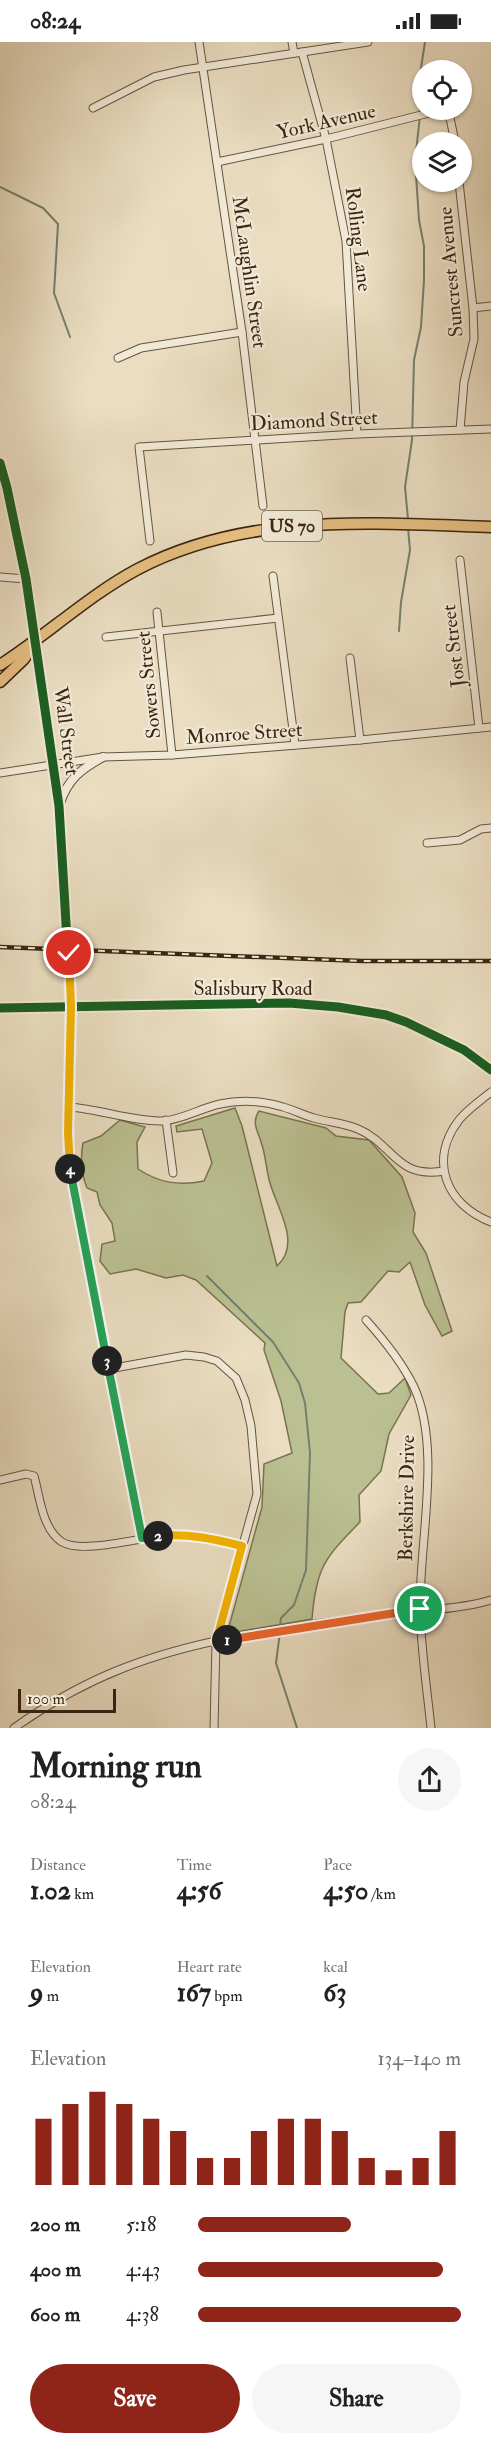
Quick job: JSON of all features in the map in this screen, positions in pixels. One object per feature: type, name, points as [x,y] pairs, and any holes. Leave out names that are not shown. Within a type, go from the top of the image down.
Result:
[{"type":"highway","name":"US 70","points":[[0,664],[35,642],[105,589],[137,569],[172,553],[232,536],[262,529],[316,524],[491,528]]},
{"type":"highway","name":"US 70","points":[[0,682],[24,659],[35,642]]},
{"type":"street","name":"McLaughlin Street","points":[[199,42],[243,332],[263,506]]},
{"type":"street","name":"Rolling Lane","points":[[292,42],[298,53],[327,139],[349,261],[357,434]]},
{"type":"street","points":[[93,108],[153,77],[203,67],[368,42]]},
{"type":"street","name":"York Avenue","points":[[217,162],[327,139],[412,118]]},
{"type":"street","name":"Suncrest Avenue","points":[[460,192],[473,308],[474,339],[464,382],[460,430]]},
{"type":"street","points":[[473,308],[491,306]]},
{"type":"street","points":[[118,358],[141,348],[243,332]]},
{"type":"street","name":"Diamond Street","points":[[150,542],[139,447],[357,434],[491,429]]},
{"type":"street","name":"Wall Street","points":[[0,463],[26,579],[54,764],[59,806],[71,1007]]},
{"type":"street","name":"Jost Street","points":[[460,560],[479,728]]},
{"type":"street","points":[[273,576],[295,745]]},
{"type":"street","points":[[0,577],[26,579]]},
{"type":"street","name":"Sowers Street","points":[[157,612],[172,755]]},
{"type":"street","points":[[106,636],[278,618]]},
{"type":"street","points":[[350,658],[360,740]]},
{"type":"street","name":"Monroe Street","points":[[0,773],[103,757],[172,755],[491,727]]},
{"type":"street","points":[[59,806],[65,788],[75,774],[103,757]]},
{"type":"street","points":[[427,843],[460,840],[482,829],[491,828]]},
{"type":"street","name":"Salisbury Road","points":[[0,1008],[289,1003],[338,1007],[386,1015],[406,1022],[465,1050],[491,1070]]},
{"type":"street","points":[[71,1007],[68,1158],[142,1538]]},
{"type":"street","points":[[491,1092],[470,1108],[458,1121],[450,1136],[445,1154],[444,1171],[450,1189],[462,1205],[477,1217],[491,1222]]},
{"type":"street","points":[[69,1107],[94,1109],[142,1120],[166,1120],[181,1118],[220,1104],[242,1101],[264,1102],[357,1129],[370,1136],[411,1170],[444,1171]]},
{"type":"street","points":[[166,1120],[173,1173]]},
{"type":"street","name":"Berkshire Drive","points":[[366,1320],[401,1364],[415,1389],[422,1415],[426,1443],[426,1470],[420,1609],[431,1728]]},
{"type":"street","points":[[109,1368],[186,1355],[217,1361],[236,1378],[244,1400],[251,1426],[257,1478],[254,1510],[216,1642],[214,1728]]},
{"type":"street","points":[[0,1480],[26,1474],[34,1476],[51,1532],[65,1543],[75,1547],[90,1547],[176,1534],[209,1538],[242,1546]]},
{"type":"street","points":[[14,1728],[80,1688],[122,1669],[166,1654],[216,1642],[315,1624],[420,1609],[474,1605],[491,1600]]},
{"type":"green space","points":[[235,1108],[242,1126],[277,1266],[284,1257],[288,1237],[270,1183],[256,1127],[259,1111],[326,1128],[336,1136],[369,1140],[402,1177],[415,1213],[413,1232],[426,1253],[452,1331],[442,1336],[425,1305],[410,1262],[399,1272],[388,1271],[361,1302],[348,1303],[345,1312],[341,1358],[378,1394],[389,1393],[405,1378],[411,1395],[389,1434],[381,1471],[359,1495],[360,1522],[324,1564],[316,1587],[312,1619],[230,1633],[228,1630],[262,1507],[264,1464],[292,1453],[281,1401],[264,1350],[265,1343],[196,1280],[183,1275],[166,1278],[136,1269],[110,1274],[100,1261],[102,1244],[115,1241],[112,1223],[100,1205],[97,1192],[87,1188],[81,1160],[83,1143],[101,1136],[120,1120],[145,1127],[137,1142],[138,1169],[170,1182],[204,1181],[212,1163],[202,1129],[177,1132],[176,1126]]},
{"type":"waterway","points":[[408,519],[405,487],[412,440],[414,360],[421,327],[424,280],[424,246],[419,220],[415,160],[425,42]]},
{"type":"waterway","points":[[0,187],[43,208],[58,224],[54,293],[70,337]]},
{"type":"waterway","points":[[399,631],[401,602],[410,550],[408,528]]},
{"type":"waterway","points":[[207,1276],[273,1342],[299,1383],[305,1403],[310,1453],[306,1570],[294,1605],[281,1618],[280,1626]]},
{"type":"waterway","points":[[280,1632],[276,1663],[297,1728]]},
{"type":"railway","points":[[0,947],[362,961],[491,961]]},
{"type":"cycle path","points":[[0,463],[26,579],[59,806],[71,1007],[68,1158],[142,1538]]},
{"type":"cycle path","points":[[0,1008],[289,1003],[338,1007],[386,1015],[406,1022],[464,1050],[491,1070]]},
{"type":"route","points":[[69,953],[71,1007],[68,1158],[142,1538],[176,1534],[209,1538],[242,1546],[216,1642],[315,1624],[420,1609]]}]
